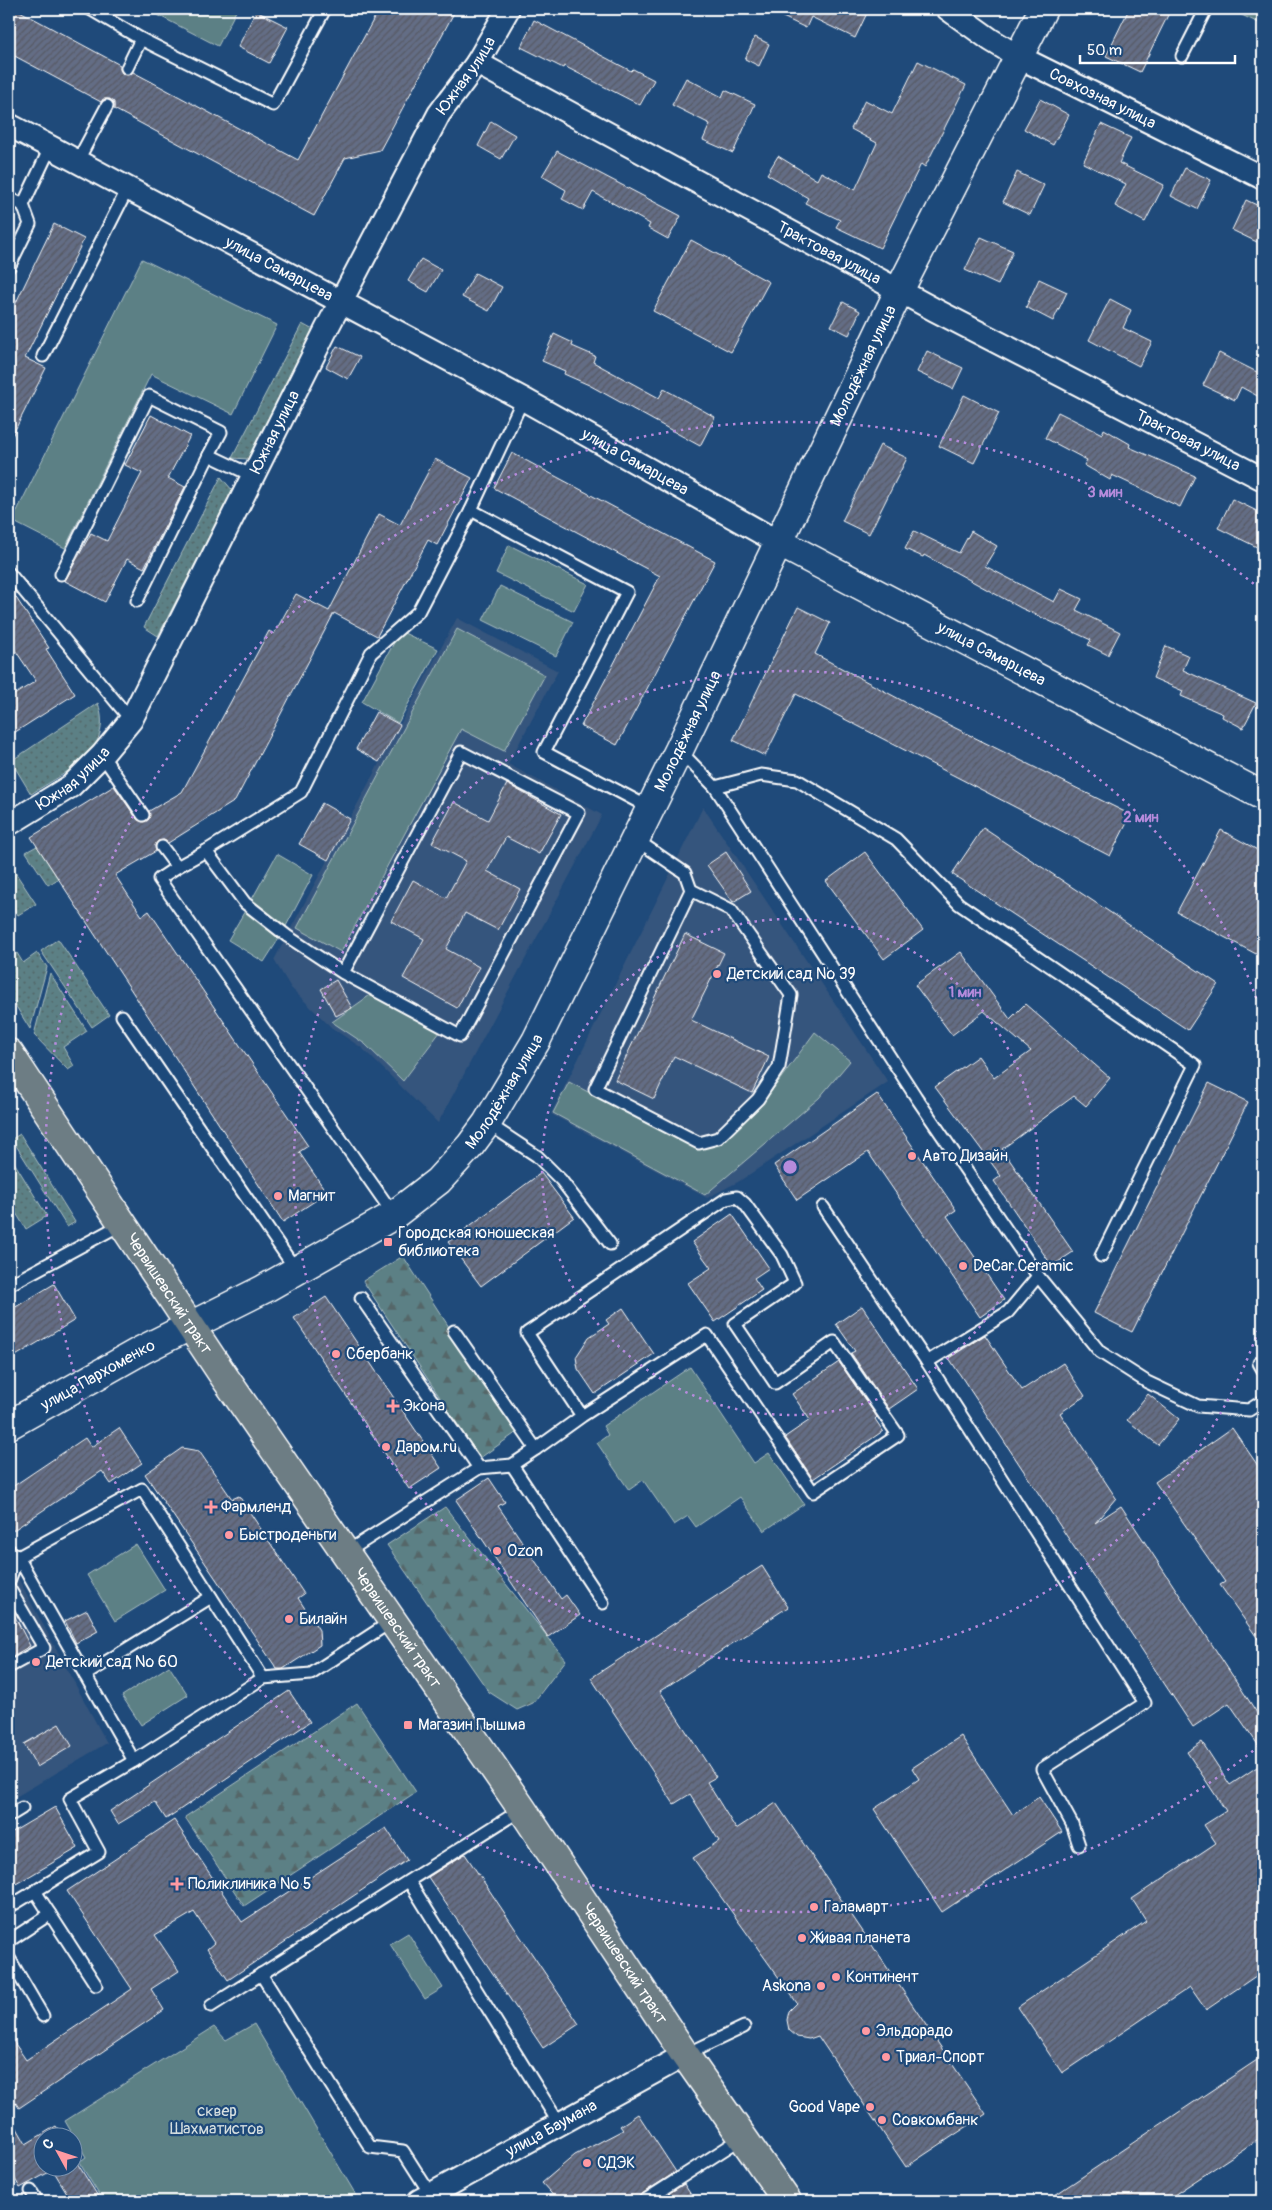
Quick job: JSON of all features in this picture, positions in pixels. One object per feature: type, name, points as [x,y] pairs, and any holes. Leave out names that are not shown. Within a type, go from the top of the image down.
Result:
[{"type":"main road","name":"Червишевский тракт","points":[[9,1053],[190,1326],[522,1809],[742,2138],[787,2201]]},
{"type":"street","name":"Южная улица","points":[[9,824],[70,786],[102,755],[131,720],[341,301],[439,114],[476,63],[508,9]]},
{"type":"street","name":"Совхозная улица","points":[[948,9],[991,40],[1019,57],[1263,178]]},
{"type":"street","name":"Молодёжная улица","points":[[190,1326],[237,1303],[394,1215],[438,1181],[470,1146],[487,1123],[536,1041],[679,750],[899,291],[1043,9]]},
{"type":"street","name":"Трактовая улица","points":[[476,63],[899,291],[1263,479]]},
{"type":"street","name":"улица Самарцева","points":[[9,125],[524,399],[778,542],[1263,796]]},
{"type":"street","name":"улица Пархоменко","points":[[9,1425],[142,1350],[190,1326]]},
{"type":"street","name":"улица Баумана","points":[[425,2198],[686,2055]]},
{"type":"lane","points":[[90,9],[141,39],[273,105],[325,9]]},
{"type":"lane","points":[[1182,56],[1206,9]]},
{"type":"lane","points":[[127,68],[141,39]]},
{"type":"lane","points":[[77,162],[107,106]]},
{"type":"lane","points":[[9,266],[30,224],[24,205],[50,148]]},
{"type":"lane","points":[[43,356],[128,188]]},
{"type":"lane","points":[[9,198],[24,205]]},
{"type":"lane","points":[[61,574],[149,396],[221,432],[137,600]]},
{"type":"lane","points":[[394,1215],[159,879],[302,792],[371,653],[418,612],[471,510],[524,399]]},
{"type":"lane","points":[[209,455],[253,476]]},
{"type":"lane","points":[[471,510],[627,592],[544,752],[650,808]]},
{"type":"lane","points":[[9,573],[131,720]]},
{"type":"lane","points":[[679,750],[715,787],[916,1097],[1038,1276],[1100,1352],[1147,1382],[1198,1406],[1249,1410],[1263,1401]]},
{"type":"lane","points":[[206,851],[244,903],[287,936],[343,973],[460,1036],[579,812],[461,752],[343,973]]},
{"type":"lane","points":[[102,755],[143,815]]},
{"type":"lane","points":[[715,787],[762,775],[797,780],[896,839],[959,904],[1195,1065],[1101,1256]]},
{"type":"lane","points":[[634,839],[685,873],[691,890],[731,910],[791,994],[779,1067],[758,1099],[718,1138],[699,1143],[595,1089],[691,890]]},
{"type":"lane","points":[[162,846],[177,867]]},
{"type":"lane","points":[[122,1016],[296,1270]]},
{"type":"lane","points":[[487,1123],[537,1156],[561,1180],[610,1244]]},
{"type":"lane","points":[[345,1553],[479,1468],[512,1466],[582,1416],[707,1336],[813,1492],[898,1435],[834,1342],[775,1383],[740,1332],[735,1324],[795,1283],[782,1255],[745,1204],[737,1197],[726,1199],[527,1334],[582,1416]]},
{"type":"lane","points":[[823,1207],[927,1362],[1145,1703],[1042,1769],[1072,1824],[1079,1845]]},
{"type":"lane","points":[[9,1285],[122,1224]]},
{"type":"lane","points":[[927,1362],[1008,1312],[1038,1276]]},
{"type":"lane","points":[[361,1298],[479,1468]]},
{"type":"lane","points":[[454,1331],[536,1449]]},
{"type":"lane","points":[[1263,1360],[1259,1363],[1263,1370]]},
{"type":"lane","points":[[512,1466],[603,1603]]},
{"type":"lane","points":[[13,1553],[142,1489],[263,1678]]},
{"type":"lane","points":[[9,1581],[13,1553]]},
{"type":"lane","points":[[13,1553],[134,1760]]},
{"type":"lane","points":[[9,1588],[44,1648],[9,1667]]},
{"type":"lane","points":[[85,1675],[211,1598]]},
{"type":"lane","points":[[9,1906],[99,1852],[70,1799],[263,1678],[311,1674],[392,1621]]},
{"type":"lane","points":[[9,1816],[22,1808]]},
{"type":"lane","points":[[211,2006],[522,1809]]},
{"type":"lane","points":[[409,1881],[560,2125]]},
{"type":"lane","points":[[35,1891],[96,1985]]},
{"type":"lane","points":[[9,1941],[50,1914]]},
{"type":"lane","points":[[9,1958],[43,2016]]},
{"type":"lane","points":[[261,1974],[370,2147],[403,2150],[425,2198]]},
{"type":"lane","points":[[686,2055],[744,2027]]},
{"type":"lane","points":[[644,2201],[742,2138]]},
{"type":"shaded area","points":[[457,618],[558,671],[508,764],[602,815],[438,1123],[362,1048],[332,1028],[291,988],[274,960]]},
{"type":"shaded area","name":"Детский сад № 39","points":[[703,807],[888,1082],[738,1182],[707,1198],[551,1114]]},
{"type":"shaded area","name":"Детский сад № 60","points":[[9,1577],[19,1580],[107,1743],[9,1801]]},
{"type":"green space","points":[[146,9],[237,9],[218,46]]},
{"type":"green space","points":[[1229,9],[1263,9],[1263,25]]},
{"type":"green space","points":[[142,259],[277,325],[233,414],[151,374],[65,548],[12,521]]},
{"type":"green space","points":[[302,324],[315,331],[249,459],[232,458]]},
{"type":"green space","points":[[221,477],[233,491],[158,636],[144,627]]},
{"type":"green space","points":[[509,545],[588,584],[574,611],[496,573]]},
{"type":"green space","points":[[500,586],[573,622],[556,656],[483,620]]},
{"type":"green space","points":[[457,629],[545,675],[504,751],[461,729],[341,952],[297,928]]},
{"type":"green space","points":[[404,633],[438,649],[398,723],[362,702],[396,639]]},
{"type":"green space","points":[[98,703],[101,720],[99,735],[93,748],[84,759],[72,768],[31,794],[11,761]]},
{"type":"green space","points":[[37,846],[58,879],[48,885],[26,852]]},
{"type":"green space","points":[[277,854],[313,875],[285,928],[251,901]]},
{"type":"green space","points":[[9,863],[36,904],[18,915],[9,901]]},
{"type":"green space","points":[[246,909],[280,937],[264,962],[228,940]]},
{"type":"green space","points":[[58,939],[109,1015],[92,1027],[41,951]]},
{"type":"green space","points":[[17,953],[23,963],[37,953],[47,967],[30,1029],[9,995],[9,958]]},
{"type":"green space","points":[[50,973],[87,1031],[63,1047],[74,1066],[68,1070],[34,1035]]},
{"type":"green space","points":[[373,993],[440,1032],[403,1081],[365,1044],[332,1022]]},
{"type":"green space","points":[[815,1032],[850,1061],[819,1098],[705,1195],[553,1113],[569,1082],[697,1149],[718,1144],[759,1108]]},
{"type":"green space","points":[[20,1134],[75,1222],[67,1227],[12,1139]]},
{"type":"green space","points":[[9,1154],[47,1216],[26,1229],[9,1202]]},
{"type":"green space","points":[[403,1256],[517,1432],[480,1458],[363,1281]]},
{"type":"green space","points":[[690,1367],[754,1463],[769,1453],[804,1504],[764,1531],[740,1497],[696,1527],[688,1516],[674,1525],[643,1480],[629,1490],[597,1443],[608,1435],[603,1426]]},
{"type":"green space","points":[[445,1507],[566,1660],[533,1703],[517,1710],[489,1692],[387,1545]]},
{"type":"green space","points":[[136,1544],[165,1590],[115,1621],[87,1575]]},
{"type":"green space","points":[[169,1666],[188,1695],[141,1725],[122,1696]]},
{"type":"green space","points":[[357,1703],[416,1792],[244,1906],[185,1817]]},
{"type":"green space","points":[[408,1933],[443,1988],[425,1999],[390,1944]]},
{"type":"green space","name":"сквер Шахматистов","points":[[254,2024],[359,2200],[103,2201],[82,2167],[82,2160],[86,2157],[82,2150],[82,2128],[69,2128],[65,2121],[214,2027],[226,2040]]},
{"type":"building","points":[[9,9],[16,9],[120,65],[123,74],[128,75],[133,72],[298,160],[379,9],[456,9],[380,150],[345,158],[314,216],[114,109],[114,102],[110,99],[103,99],[101,102],[9,53]]},
{"type":"building","points":[[766,9],[869,9],[855,38],[811,17],[806,28]]},
{"type":"building","points":[[1129,9],[1171,9],[1140,72],[1106,56]]},
{"type":"building","points":[[256,11],[288,27],[269,63],[238,47]]},
{"type":"building","points":[[534,20],[631,71],[633,69],[654,80],[640,105],[564,66],[563,68],[521,47]]},
{"type":"building","points":[[755,37],[769,44],[759,66],[745,59]]},
{"type":"building","points":[[918,61],[966,85],[925,167],[921,164],[880,248],[836,227],[840,220],[805,203],[808,198],[767,174],[778,156],[817,180],[821,172],[855,190],[877,143],[851,129],[865,100],[892,114]]},
{"type":"building","points":[[686,78],[722,97],[725,90],[755,104],[733,153],[703,140],[710,124],[672,105]]},
{"type":"building","points":[[1040,99],[1069,115],[1053,145],[1024,129]]},
{"type":"building","points":[[491,121],[515,135],[501,159],[478,146]]},
{"type":"building","points":[[1101,124],[1131,138],[1119,163],[1164,185],[1145,222],[1115,206],[1126,184],[1083,163]]},
{"type":"building","points":[[557,151],[681,216],[668,239],[648,228],[650,224],[593,192],[583,210],[562,199],[566,190],[542,176]]},
{"type":"building","points":[[1185,168],[1211,180],[1197,209],[1171,196]]},
{"type":"building","points":[[1017,172],[1044,185],[1030,215],[1003,202]]},
{"type":"building","points":[[1246,200],[1263,208],[1263,234],[1259,243],[1232,230]]},
{"type":"building","points":[[54,224],[84,239],[25,358],[46,368],[9,442],[9,317]]},
{"type":"building","points":[[981,237],[1013,251],[998,285],[965,270]]},
{"type":"building","points":[[691,240],[769,282],[731,352],[653,311]]},
{"type":"building","points":[[421,259],[441,270],[428,292],[408,281]]},
{"type":"building","points":[[475,273],[502,287],[489,311],[462,297]]},
{"type":"building","points":[[1039,279],[1067,292],[1053,321],[1026,307]]},
{"type":"building","points":[[1110,299],[1131,310],[1123,328],[1152,342],[1139,366],[1089,340]]},
{"type":"building","points":[[843,302],[860,311],[849,335],[831,326]]},
{"type":"building","points":[[554,334],[573,343],[572,346],[595,356],[593,362],[659,398],[664,389],[715,417],[700,446],[589,385],[564,374],[565,371],[542,361]]},
{"type":"building","points":[[337,346],[360,357],[348,379],[326,367]]},
{"type":"building","points":[[927,351],[963,368],[953,389],[917,372]]},
{"type":"building","points":[[1219,353],[1263,375],[1263,399],[1241,387],[1235,400],[1203,385]]},
{"type":"building","points":[[964,395],[999,413],[974,463],[939,446]]},
{"type":"building","points":[[1058,412],[1102,434],[1104,429],[1130,444],[1129,447],[1195,476],[1180,507],[1112,475],[1110,480],[1084,465],[1087,460],[1045,438]]},
{"type":"building","points":[[151,415],[190,436],[168,478],[185,487],[144,568],[127,559],[105,602],[65,581],[91,533],[107,541],[142,473],[125,465]]},
{"type":"building","points":[[880,445],[907,458],[869,534],[842,521]]},
{"type":"building","points":[[512,453],[715,561],[617,745],[581,726],[660,576],[494,488]]},
{"type":"building","points":[[435,459],[472,478],[437,545],[428,540],[377,636],[334,613],[235,801],[168,843],[164,840],[158,841],[155,845],[156,851],[115,875],[142,916],[149,911],[308,1146],[299,1152],[327,1193],[283,1222],[31,837],[114,786],[137,819],[143,822],[149,819],[149,811],[182,792],[269,631],[274,634],[296,594],[329,611],[379,514],[400,525]]},
{"type":"building","points":[[1232,499],[1263,514],[1263,550],[1218,528]]},
{"type":"building","points":[[914,531],[959,553],[971,531],[997,546],[985,566],[1054,602],[1061,589],[1082,599],[1076,610],[1120,632],[1108,655],[1088,645],[1091,640],[1021,608],[924,555],[923,557],[905,549]]},
{"type":"building","points":[[9,587],[49,648],[46,649],[75,694],[9,736],[9,698],[36,681],[9,641]]},
{"type":"building","points":[[798,607],[830,623],[815,654],[931,716],[1131,815],[1110,856],[796,694],[765,756],[733,740]]},
{"type":"building","points":[[1166,646],[1189,656],[1183,670],[1256,703],[1243,728],[1222,717],[1223,714],[1181,696],[1183,691],[1153,678]]},
{"type":"building","points":[[376,712],[400,725],[379,762],[356,749]]},
{"type":"building","points":[[507,784],[561,814],[539,854],[506,837],[487,871],[520,889],[498,930],[465,913],[446,949],[479,967],[457,1008],[403,978],[424,939],[391,921],[413,880],[446,898],[466,861],[432,843],[454,802],[488,820]]},
{"type":"building","points":[[322,803],[350,819],[328,860],[299,844]]},
{"type":"building","points":[[983,828],[1218,984],[1188,1030],[952,874]]},
{"type":"building","points":[[1221,830],[1263,853],[1263,946],[1258,955],[1177,912]]},
{"type":"building","points":[[726,852],[751,891],[733,902],[707,865]]},
{"type":"building","points":[[865,852],[923,930],[884,959],[826,881]]},
{"type":"building","points":[[685,934],[724,953],[691,1020],[769,1057],[752,1093],[674,1056],[654,1099],[615,1080]]},
{"type":"building","points":[[961,952],[1010,1019],[1025,1004],[1110,1078],[1086,1106],[1074,1096],[1002,1149],[1073,1252],[1052,1266],[994,1181],[1001,1176],[935,1087],[978,1056],[994,1078],[1031,1051],[984,1011],[952,1035],[915,985]]},
{"type":"building","points":[[336,980],[352,1008],[336,1016],[321,989]]},
{"type":"building","points":[[1209,1083],[1248,1102],[1132,1332],[1094,1313]]},
{"type":"building","points":[[877,1094],[956,1210],[947,1216],[1004,1300],[980,1317],[868,1152],[797,1200],[774,1165]]},
{"type":"building","points":[[541,1173],[574,1217],[481,1286],[448,1242]]},
{"type":"building","points":[[732,1214],[769,1268],[754,1278],[762,1290],[715,1322],[688,1283],[711,1268],[692,1242]]},
{"type":"building","points":[[54,1284],[75,1320],[9,1360],[9,1311]]},
{"type":"building","points":[[326,1297],[441,1468],[409,1489],[294,1318]]},
{"type":"building","points":[[862,1306],[918,1389],[889,1409],[851,1353],[855,1351],[836,1324]]},
{"type":"building","points":[[623,1308],[654,1354],[595,1394],[578,1369],[576,1357],[589,1337],[609,1324],[606,1320]]},
{"type":"building","points":[[985,1335],[1022,1390],[1063,1363],[1085,1396],[1060,1413],[1116,1498],[1095,1523],[1121,1506],[1263,1722],[1263,1752],[1229,1703],[1193,1727],[949,1358]]},
{"type":"building","points":[[839,1362],[877,1417],[875,1419],[883,1431],[813,1479],[785,1437],[810,1420],[792,1394]]},
{"type":"building","points":[[1148,1394],[1179,1419],[1158,1445],[1127,1420]]},
{"type":"building","points":[[119,1428],[142,1463],[111,1484],[102,1471],[9,1533],[9,1489],[85,1438],[91,1447]]},
{"type":"building","points":[[1232,1428],[1263,1473],[1263,1646],[1220,1585],[1225,1582],[1155,1482]]},
{"type":"building","points":[[182,1448],[199,1451],[232,1499],[239,1496],[304,1594],[298,1598],[319,1630],[320,1645],[283,1669],[277,1669],[145,1474]]},
{"type":"building","points":[[489,1478],[505,1502],[498,1506],[561,1599],[566,1595],[580,1615],[548,1637],[456,1500]]},
{"type":"building","name":"Континент","points":[[762,1566],[788,1607],[660,1691],[716,1777],[707,1782],[736,1829],[776,1803],[986,2114],[906,2167],[818,2036],[809,2039],[797,2037],[789,2030],[787,2020],[789,2011],[797,2003],[693,1858],[719,1841],[690,1794],[674,1804],[591,1678]]},
{"type":"building","name":"Детский сад № 60","points":[[9,1605],[30,1646],[9,1658]]},
{"type":"building","points":[[87,1610],[98,1631],[76,1643],[65,1621]]},
{"type":"building","points":[[289,1691],[310,1722],[166,1819],[155,1802],[118,1824],[110,1811]]},
{"type":"building","points":[[59,1724],[72,1746],[37,1767],[24,1744]]},
{"type":"building","points":[[961,1736],[1013,1815],[1039,1797],[1062,1832],[942,1912],[874,1809],[919,1779],[912,1768]]},
{"type":"building","points":[[1202,1742],[1230,1785],[1263,1763],[1263,1971],[1206,2010],[1190,1987],[1062,2073],[1018,2007],[1146,1921],[1132,1899],[1216,1843],[1204,1825],[1226,1811],[1187,1752]]},
{"type":"building","points":[[55,1807],[78,1848],[9,1888],[9,1834]]},
{"type":"building","points":[[174,1820],[242,1922],[386,1828],[407,1860],[228,1980],[207,1949],[214,1943],[194,1912],[155,1935],[179,1971],[151,1989],[164,2010],[19,2108],[9,2092],[9,2035],[26,2060],[132,1989],[67,1891]]},
{"type":"building","points":[[465,1854],[579,2024],[543,2048],[428,1877]]},
{"type":"building","points":[[1263,2056],[1263,2136],[1165,2201],[1046,2201]]},
{"type":"building","points":[[9,2114],[26,2144],[32,2140],[32,2178],[38,2178],[20,2188],[9,2168]]},
{"type":"building","points":[[638,2114],[676,2172],[640,2195],[637,2201],[558,2201],[542,2183],[575,2155],[623,2130],[620,2126]]},
{"type":"building","points":[[82,2171],[101,2201],[72,2201],[58,2178],[82,2178]]},
{"type":"building","points":[[684,2184],[695,2201],[657,2201]]},
{"type":"place","name":"Детский сад № 39","points":[[717,974]]},
{"type":"place","name":"Авто Дизайн","points":[[912,1156]]},
{"type":"place","name":"Магнит","points":[[278,1196]]},
{"type":"place","name":"Городская юношеская библиотека","points":[[388,1242]]},
{"type":"place","name":"DeCar Ceramic","points":[[963,1266]]},
{"type":"place","name":"Сбербанк","points":[[336,1354]]},
{"type":"place","name":"Экона","points":[[393,1406]]},
{"type":"place","name":"Даром.ru","points":[[386,1447]]},
{"type":"place","name":"Фармленд","points":[[211,1507]]},
{"type":"place","name":"Быстроденьги","points":[[229,1535]]},
{"type":"place","name":"Ozon","points":[[497,1551]]},
{"type":"place","name":"Билайн","points":[[289,1619]]},
{"type":"place","name":"Детский сад № 60","points":[[36,1662]]},
{"type":"place","name":"Магазин Пышма","points":[[408,1725]]},
{"type":"place","name":"Поликлиника № 5","points":[[177,1884]]},
{"type":"place","name":"Галамарт","points":[[814,1907]]},
{"type":"place","name":"Живая планета","points":[[802,1938]]},
{"type":"place","name":"Континент","points":[[836,1977]]},
{"type":"place","name":"Askona","points":[[821,1986]]},
{"type":"place","name":"Эльдорадо","points":[[866,2031]]},
{"type":"place","name":"Триал-Спорт","points":[[886,2057]]},
{"type":"place","name":"Good Vape","points":[[870,2107]]},
{"type":"place","name":"Совкомбанк","points":[[882,2120]]},
{"type":"place","name":"СДЭК","points":[[587,2163]]}]
